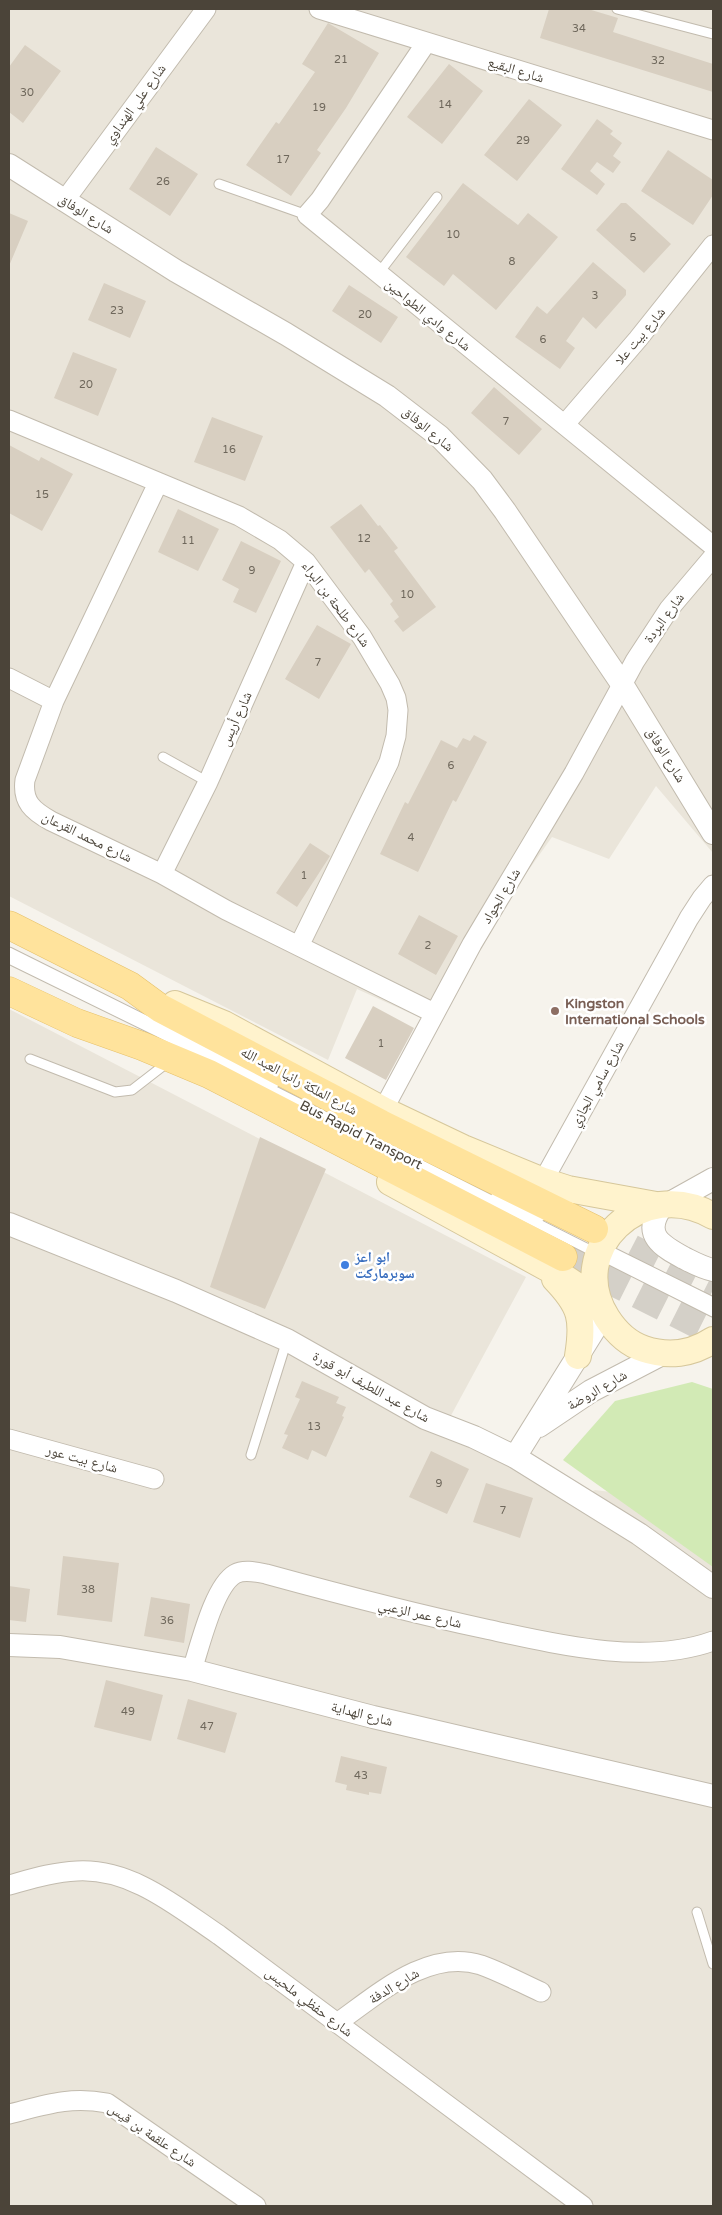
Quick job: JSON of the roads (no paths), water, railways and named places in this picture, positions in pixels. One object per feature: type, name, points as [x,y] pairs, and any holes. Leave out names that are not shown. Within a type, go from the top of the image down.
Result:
[{"type":"main road","name":"شارع الملكة رانيا العبد الله","points":[[9,924],[130,986],[160,1008],[381,1124],[598,1244]]},
{"type":"main road","points":[[130,986],[224,1024],[383,1110],[463,1148],[542,1181],[568,1189],[662,1204],[692,1206],[713,1216]]},
{"type":"main road","points":[[9,991],[77,1023],[554,1262],[565,1289],[580,1315],[582,1326],[578,1356]]},
{"type":"main road","points":[[77,1023],[142,1046],[209,1074],[554,1262],[601,1307],[618,1333],[639,1347],[664,1354],[685,1352],[711,1345]]},
{"type":"main road","points":[[601,1307],[595,1285],[598,1244],[634,1213],[662,1204]]},
{"type":"street","name":"شارع علي الهنداوي","points":[[65,200],[206,9]]},
{"type":"street","name":"شارع البقيع","points":[[319,9],[713,130]]},
{"type":"street","points":[[307,216],[426,43]]},
{"type":"street","name":"شارع الوفاق","points":[[9,166],[176,271],[286,334],[387,396],[439,436],[482,480],[505,511],[622,684],[713,833]]},
{"type":"street","name":"شارع وادي الطواحين","points":[[307,216],[713,546]]},
{"type":"street","name":"شارع بيت علا","points":[[565,424],[638,339],[713,245]]},
{"type":"street","name":"شارع طلحة بن البراء","points":[[9,420],[239,516],[280,540],[306,562],[362,637],[390,684],[396,698],[398,710],[396,736],[389,762],[298,946]]},
{"type":"street","name":"شارع محمد القرعان","points":[[158,483],[54,701],[25,780],[25,794],[29,804],[38,814],[50,821],[162,874],[226,910],[434,1013]]},
{"type":"street","name":"شارع البردة","points":[[622,684],[657,626],[713,557]]},
{"type":"street","name":"شارع أريس","points":[[162,874],[208,782],[306,562]]},
{"type":"street","points":[[9,678],[54,701]]},
{"type":"street","name":"شارع الجواد","points":[[383,1110],[472,944],[574,773],[622,684]]},
{"type":"street","name":"شارع سامي الجازي","points":[[542,1181],[689,918],[713,885]]},
{"type":"street","points":[[713,1179],[701,1188],[662,1204],[653,1224],[658,1241],[664,1247],[704,1268],[713,1270]]},
{"type":"street","name":"شارع عبد اللطيف أبو قورة","points":[[9,1224],[176,1291],[287,1340],[424,1418],[474,1437],[515,1457],[639,1534],[713,1587]]},
{"type":"street","name":"شارع الروضة","points":[[515,1457],[533,1431],[578,1356],[601,1307]]},
{"type":"street","name":"شارع الروضة","points":[[533,1431],[591,1391],[664,1354]]},
{"type":"street","name":"شارع بيت عور","points":[[9,1439],[154,1479]]},
{"type":"street","name":"شارع عمر الزعبي","points":[[192,1670],[218,1595],[225,1582],[235,1574],[249,1571],[402,1611],[528,1638],[598,1649],[648,1652],[681,1648],[713,1641]]},
{"type":"street","name":"شارع الهداية","points":[[9,1645],[60,1647],[192,1670],[373,1717],[713,1796]]},
{"type":"street","name":"شارع حفظي ملحيس","points":[[9,1885],[54,1873],[76,1870],[104,1872],[139,1884],[218,1935],[583,2206]]},
{"type":"street","name":"شارع الدفة","points":[[337,2023],[395,1983],[427,1966],[454,1961],[480,1965],[541,1992]]},
{"type":"street","name":"شارع علقمة بن قيس","points":[[9,2114],[67,2100],[87,2099],[106,2103],[256,2206]]},
{"type":"lane","points":[[617,9],[713,34]]},
{"type":"lane","points":[[218,184],[307,216]]},
{"type":"lane","points":[[377,274],[437,197]]},
{"type":"lane","points":[[163,757],[208,782]]},
{"type":"lane","name":"Bus Rapid Transport","points":[[9,952],[523,1209],[598,1244],[713,1312]]},
{"type":"lane","name":"Bus Rapid Transport","points":[[9,959],[598,1244],[713,1302]]},
{"type":"lane","points":[[30,1059],[115,1092],[132,1090],[163,1066]]},
{"type":"lane","points":[[251,1455],[287,1340]]},
{"type":"lane","points":[[697,1912],[713,1964]]},
{"type":"tunnel","points":[[594,1229],[713,1290]]},
{"type":"tunnel","points":[[563,1257],[713,1332]]},
{"type":"place","name":"Kingston International Schools","points":[[555,1011]]},
{"type":"place","name":"ابو اعز سوبرماركت","points":[[345,1265]]}]
